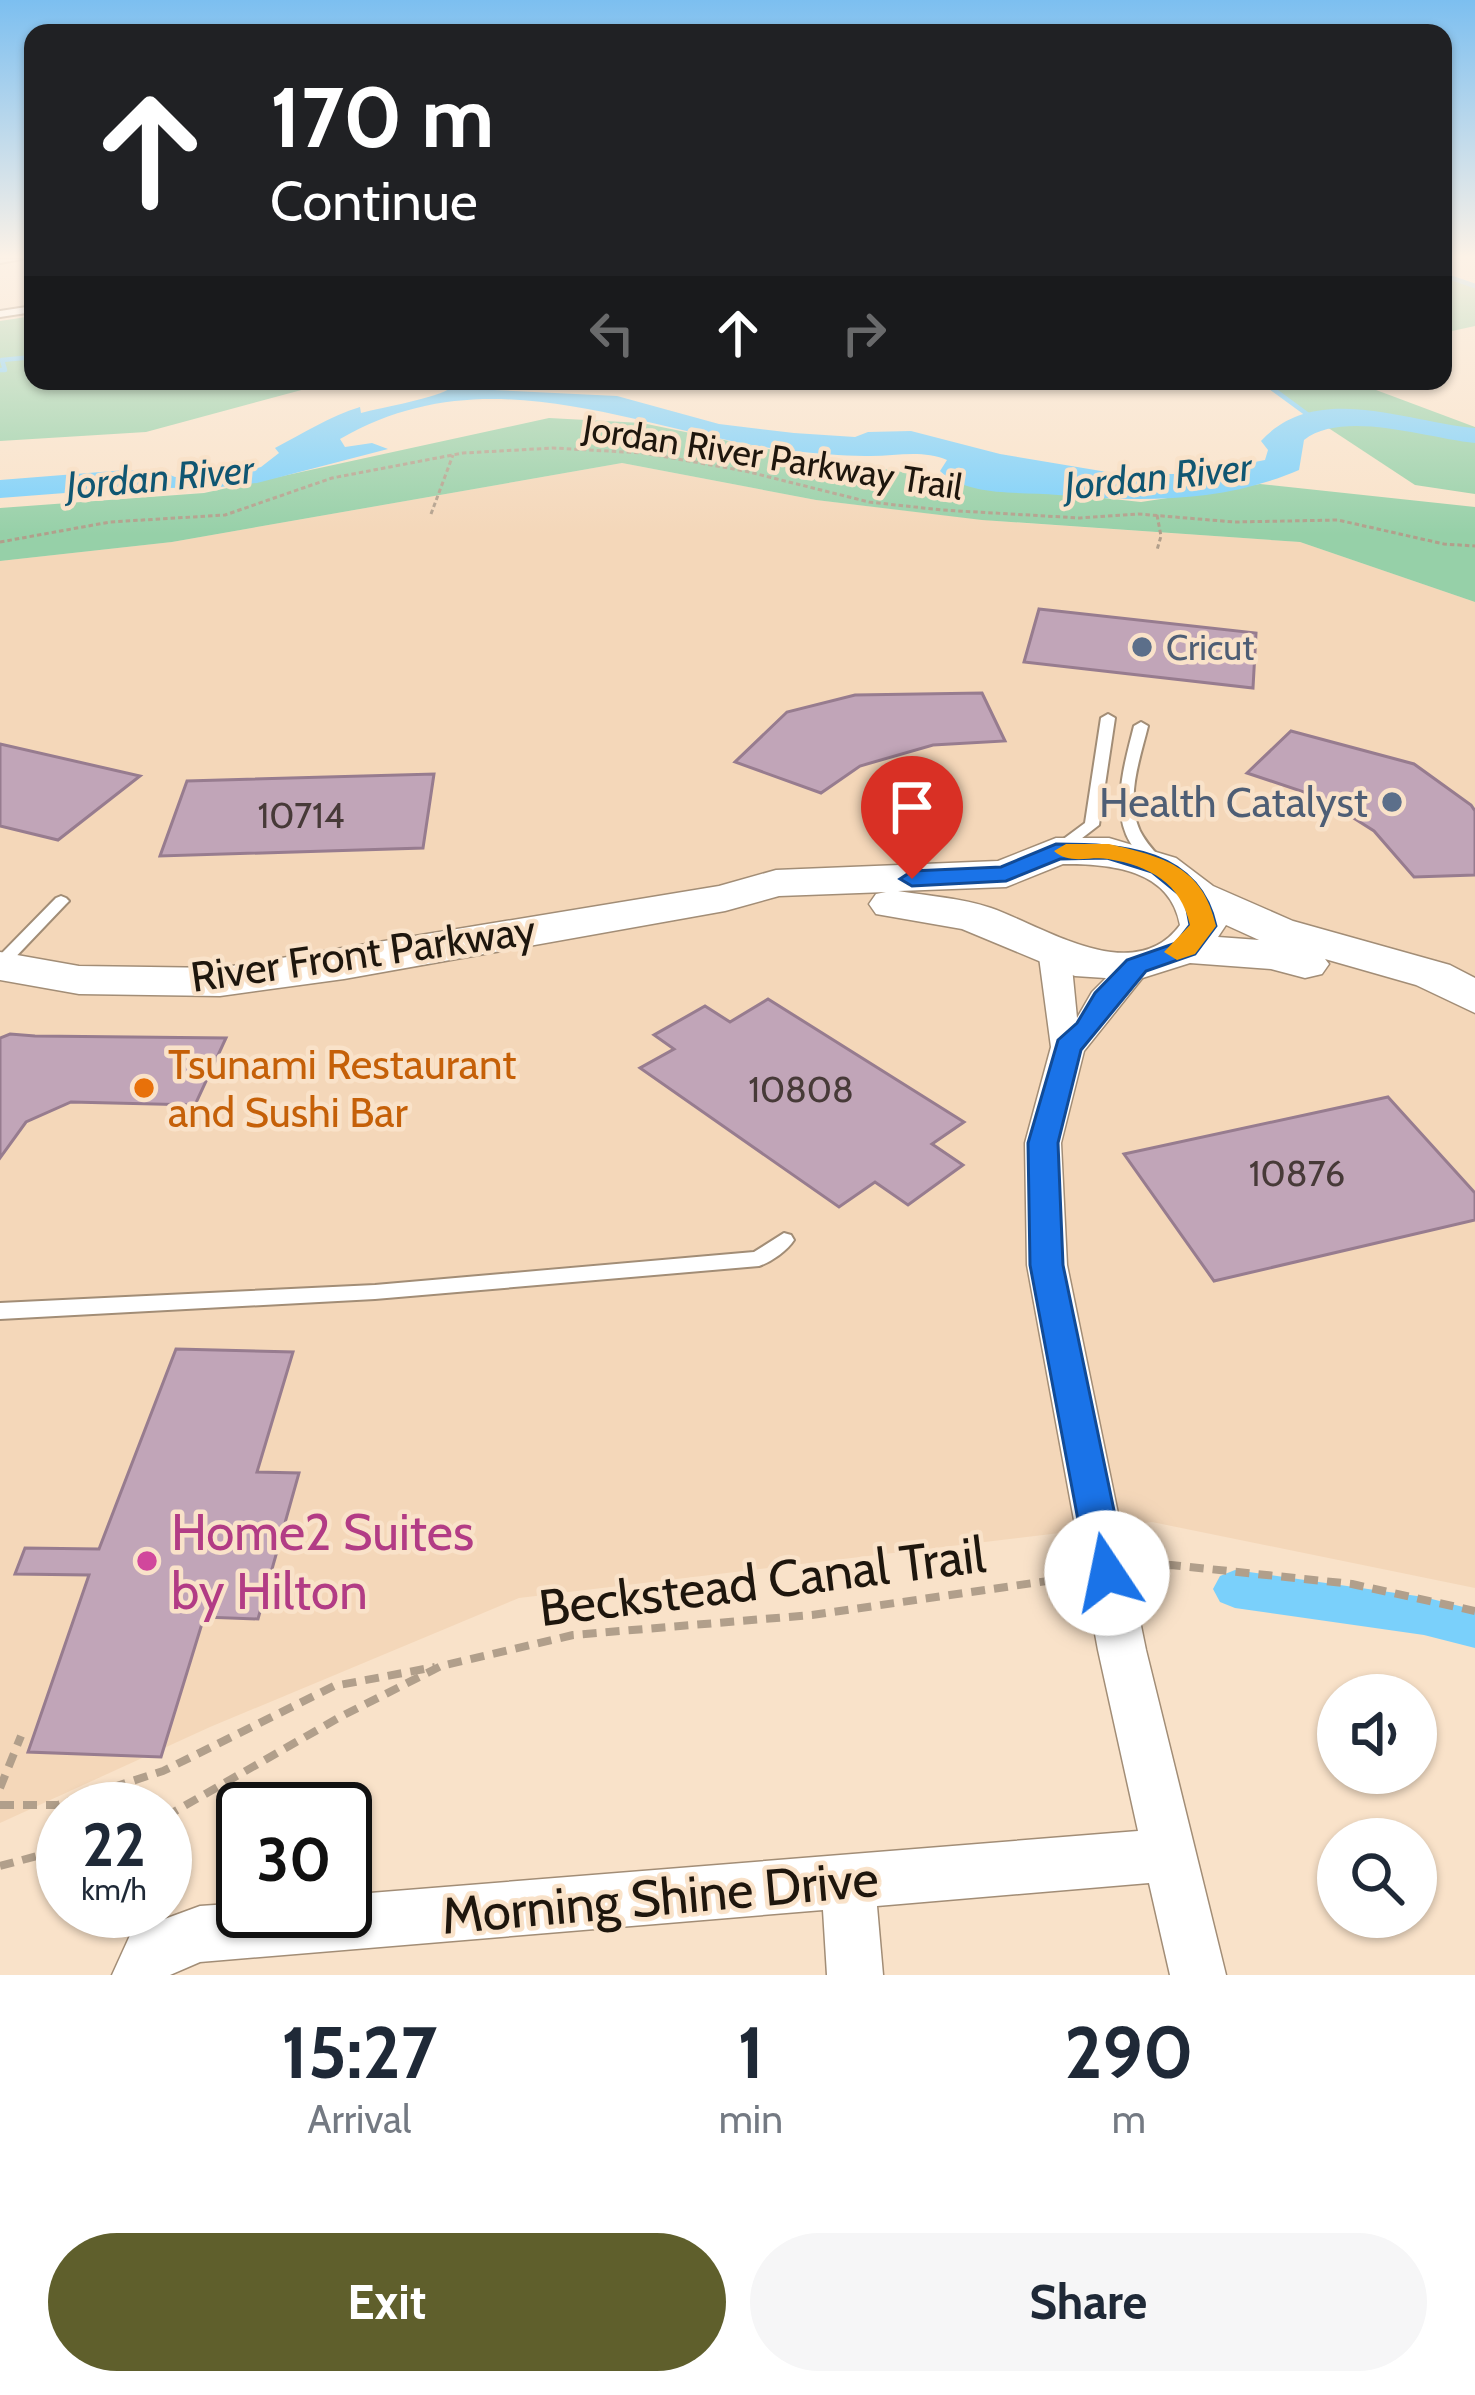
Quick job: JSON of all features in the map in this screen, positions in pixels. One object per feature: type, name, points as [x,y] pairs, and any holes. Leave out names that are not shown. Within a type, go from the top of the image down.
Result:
[{"type":"street","points":[[1068,1047],[1058,1024],[1062,1010],[1036,947],[995,901],[1006,874],[1056,851],[1109,851],[1277,931],[1433,975],[1475,998]]},
{"type":"street","name":"River Front Parkway","points":[[0,965],[79,980],[220,982],[725,898],[776,883],[1006,874]]},
{"type":"street","points":[[1179,881],[1203,926],[1186,949]]},
{"type":"street","name":"River Front Parkway","points":[[725,898],[780,906],[877,903],[935,908],[973,917],[1036,947],[1136,966]]},
{"type":"street","points":[[1198,1975],[1107,1573],[1047,1265],[1043,1143],[1068,1047],[1089,1028],[1104,999],[1136,966],[1186,949],[1274,955],[1434,1005],[1475,1011]]},
{"type":"street","name":"Morning Shine Drive","points":[[146,1963],[200,1934],[1170,1855]]},
{"type":"street","points":[[848,1882],[855,1975]]},
{"type":"lane","points":[[1056,851],[1093,825],[1108,718]]},
{"type":"lane","points":[[1141,726],[1124,803],[1126,824],[1137,844],[1179,881]]},
{"type":"lane","points":[[0,965],[62,901]]},
{"type":"lane","points":[[0,1311],[375,1292],[759,1259],[784,1240]]},
{"type":"path","name":"Jordan River Parkway Trail","points":[[0,542],[110,522],[225,514],[332,478],[453,455],[520,449],[610,450],[745,471],[869,502],[1043,517],[1338,520],[1444,544],[1475,546]]},
{"type":"path","points":[[431,514],[453,455]]},
{"type":"path","points":[[1156,550],[1161,536],[1157,515]]},
{"type":"path","name":"Beckstead Canal Trail","points":[[192,1801],[441,1666],[574,1636],[812,1615],[1172,1565],[1352,1584],[1475,1611]]},
{"type":"path","points":[[0,1805],[58,1805],[164,1771],[334,1686],[441,1666]]},
{"type":"path","points":[[0,1788],[21,1736]]},
{"type":"path","points":[[0,1866],[36,1857]]},
{"type":"shaded area","points":[[622,463],[816,500],[996,521],[1300,542],[1475,602],[1475,1588],[1152,1522],[519,1598],[90,1782],[36,1782],[36,1807],[0,1823],[0,561],[172,542]]},
{"type":"green space","points":[[0,351],[24,351],[24,390],[302,390],[146,432],[0,441]]},
{"type":"green space","points":[[1271,390],[1376,390],[1475,427],[1475,494],[1415,485]]},
{"type":"green space","points":[[549,418],[642,423],[982,485],[1141,502],[1260,484],[1475,507],[1475,602],[1300,542],[982,520],[816,500],[622,463],[172,542],[0,561],[0,508],[204,493]]},
{"type":"water","name":"Jordan River","points":[[444,391],[617,396],[719,424],[794,433],[855,437],[911,431],[1000,454],[1119,474],[1191,474],[1265,460],[1268,450],[1261,441],[1283,423],[1334,409],[1475,428],[1475,443],[1387,428],[1341,427],[1304,440],[1299,470],[1270,481],[1211,494],[1119,499],[966,486],[940,471],[947,460],[927,455],[792,451],[566,405],[509,399],[453,401],[397,414],[340,439],[345,447],[372,443],[388,449],[257,483],[0,498],[0,480],[126,470],[175,477],[233,475],[261,467],[279,453],[275,448],[349,411],[360,407],[361,413]]},
{"type":"building","points":[[1039,609],[1256,633],[1253,688],[1024,662]]},
{"type":"building","points":[[982,693],[1005,741],[933,745],[860,766],[821,793],[735,762],[787,712],[855,695]]},
{"type":"building","points":[[1291,731],[1414,764],[1471,805],[1475,811],[1475,875],[1414,877],[1374,831],[1322,798],[1247,773]]},
{"type":"building","points":[[0,744],[140,776],[58,840],[0,826]]},
{"type":"building","points":[[434,774],[423,848],[160,856],[187,781]]},
{"type":"building","points":[[768,999],[964,1122],[932,1144],[963,1165],[908,1205],[875,1182],[839,1207],[640,1068],[674,1049],[654,1035],[705,1006],[730,1022]]},
{"type":"building","points":[[10,1034],[226,1038],[195,1105],[71,1102],[26,1122],[0,1158],[0,1038]]},
{"type":"building","points":[[1388,1097],[1475,1193],[1475,1220],[1214,1281],[1124,1154]]},
{"type":"building","name":"Home2 Suites by Hilton","points":[[176,1349],[293,1352],[257,1472],[299,1473],[258,1619],[204,1617],[161,1757],[28,1752],[89,1575],[15,1574],[25,1548],[99,1549]]},
{"type":"waterway","points":[[0,370],[5,370],[2,360],[24,358]]},
{"type":"waterway","points":[[1274,390],[1311,417]]},
{"type":"waterway","points":[[1235,1589],[1424,1616],[1475,1629]]},
{"type":"slow traffic","points":[[1066,851],[1109,851],[1161,867],[1197,896],[1203,926],[1186,949],[1177,952]]},
{"type":"place","name":"Cricut","points":[[1142,647]]},
{"type":"place","name":"Health Catalyst","points":[[1392,802]]},
{"type":"place","name":"Tsunami Restaurant and Sushi Bar","points":[[144,1088]]},
{"type":"place","name":"Home2 Suites by Hilton","points":[[147,1561]]},
{"type":"route","points":[[912,879],[1006,874],[1056,851],[1109,851],[1161,867],[1197,896],[1203,926],[1186,949],[1136,966],[1104,999],[1089,1028],[1068,1047],[1043,1143],[1047,1265],[1107,1573]]}]
